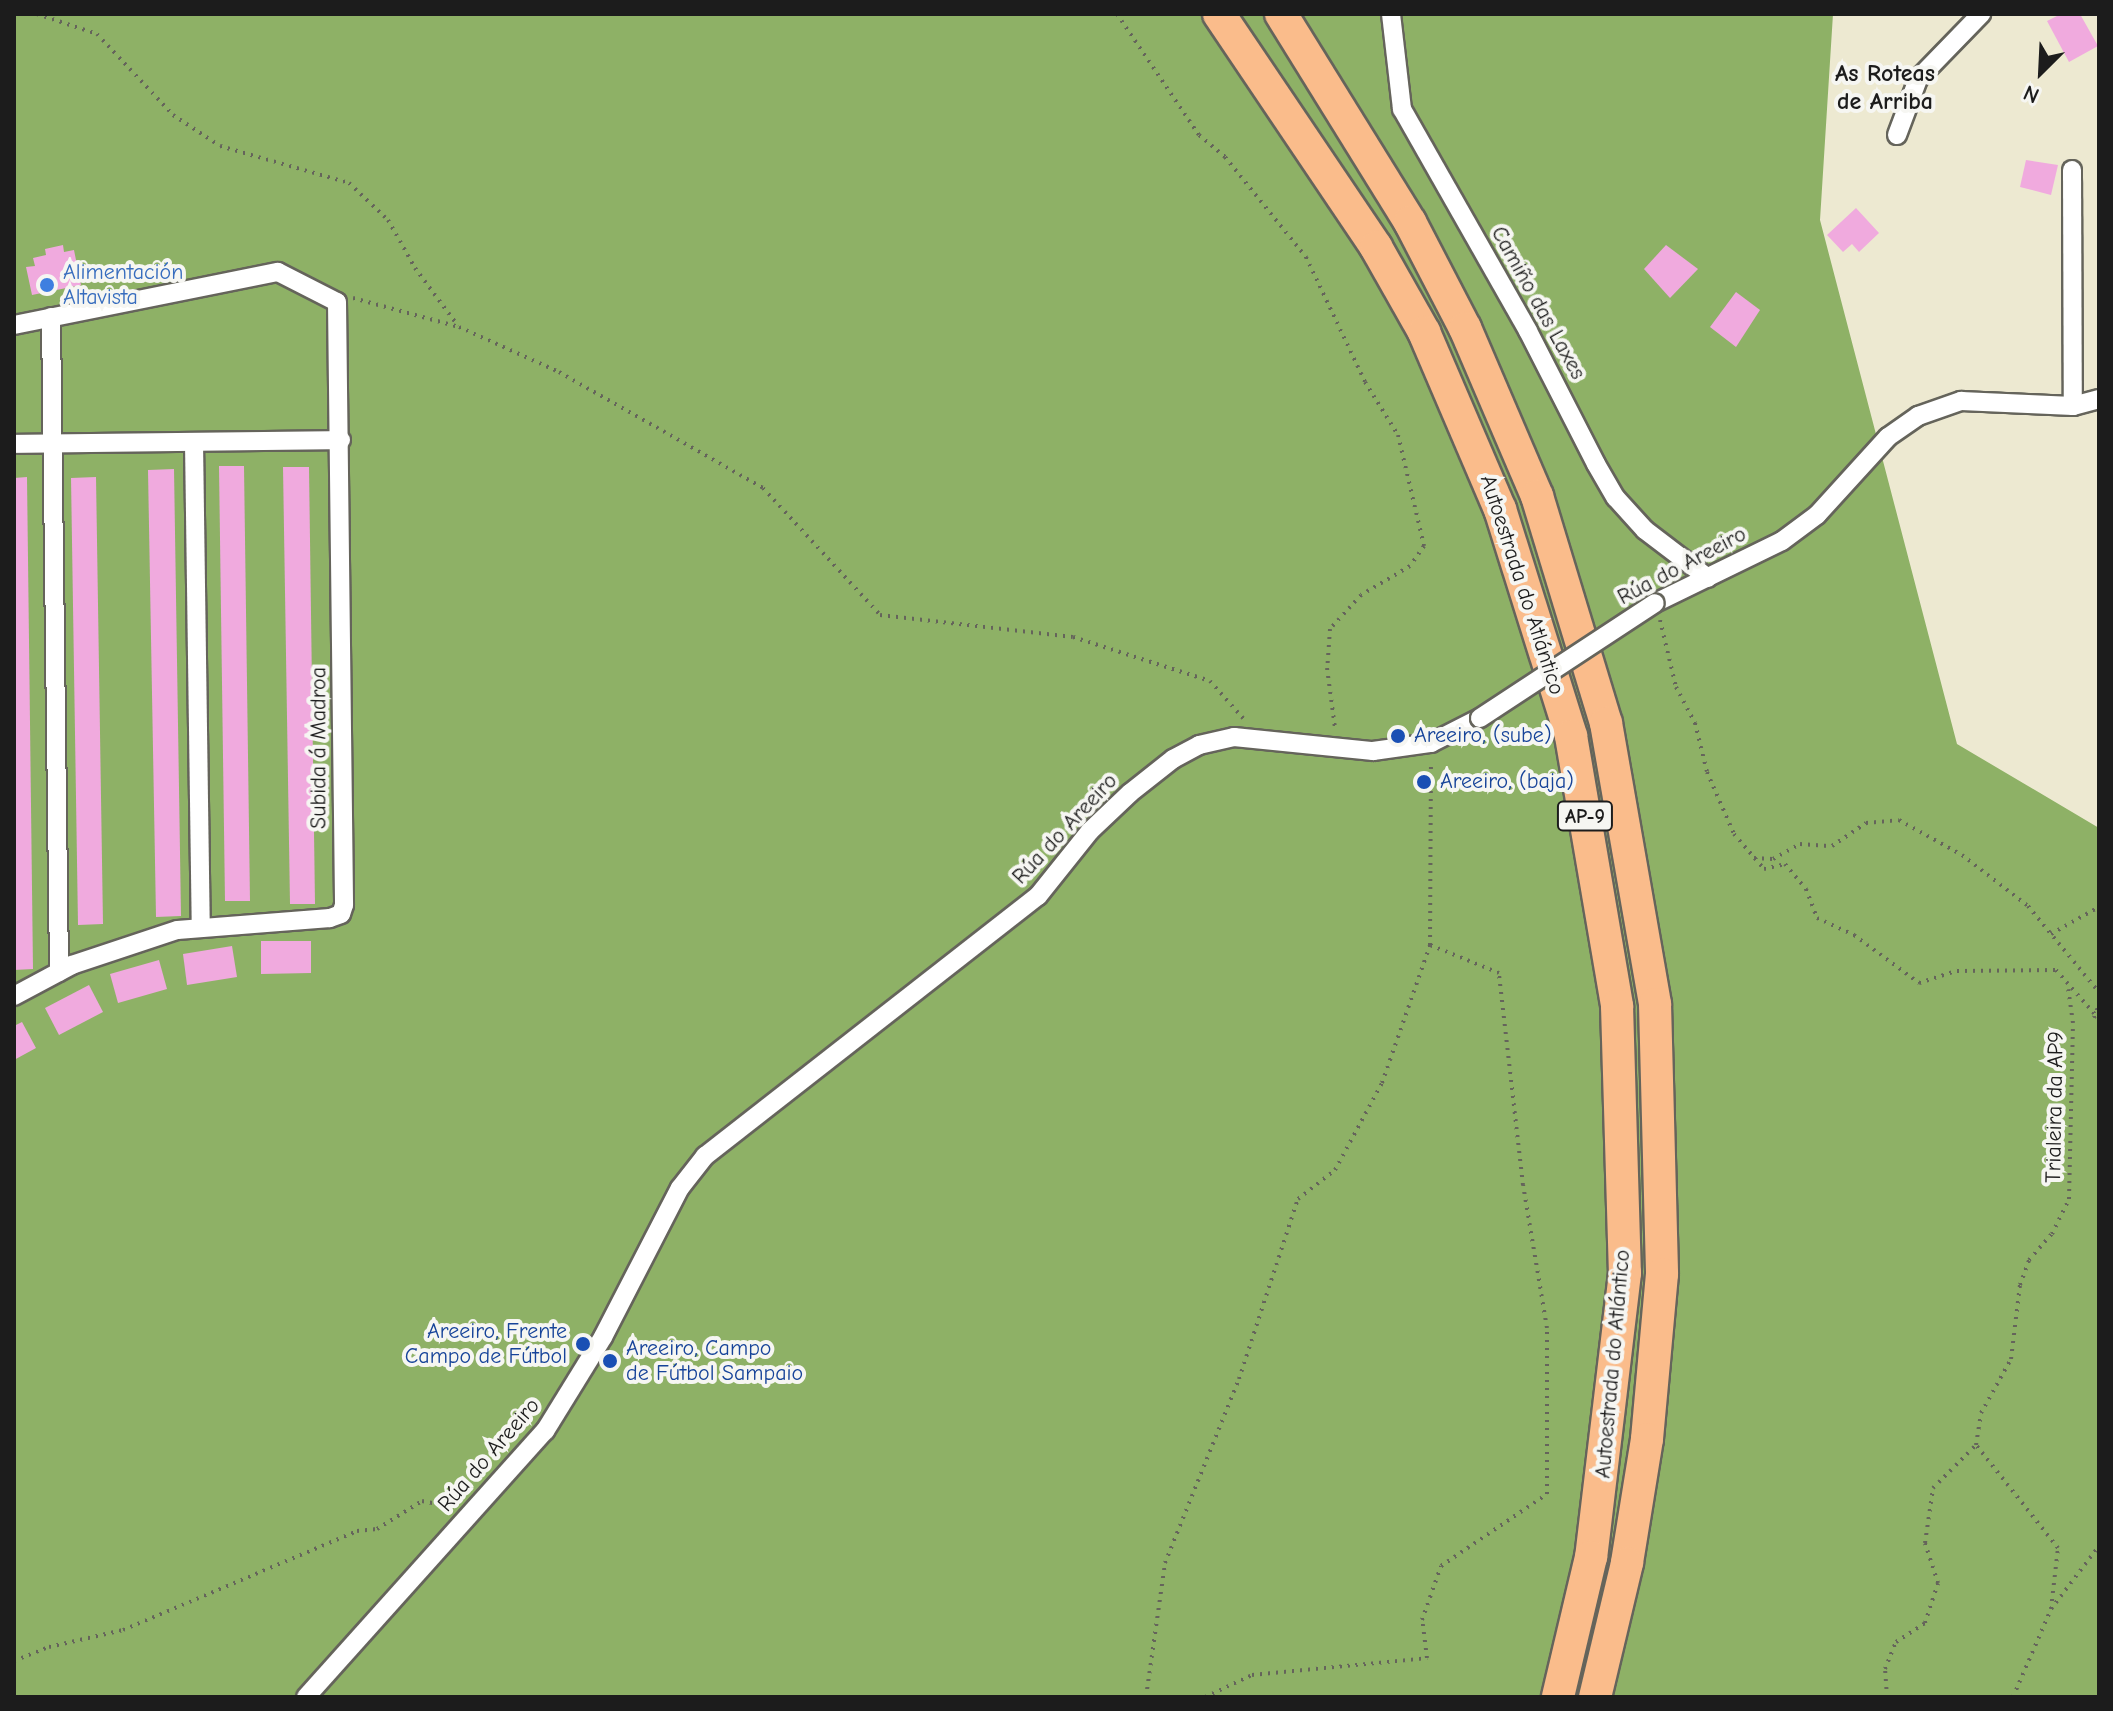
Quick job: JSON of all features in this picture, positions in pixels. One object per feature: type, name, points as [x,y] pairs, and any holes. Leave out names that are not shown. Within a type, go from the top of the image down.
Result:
[{"type":"highway","name":"Autoestrada do Atlántico","points":[[1219,14],[1376,247],[1424,332],[1500,509],[1571,736],[1617,1006],[1625,1273],[1591,1557],[1558,1697]]},
{"type":"highway","name":"Autoestrada do Atlántico","points":[[1281,14],[1410,222],[1465,328],[1537,496],[1606,723],[1655,1004],[1662,1274],[1647,1439],[1627,1563],[1595,1697]]},
{"type":"street","name":"Camiño das Laxes","points":[[1391,14],[1402,109],[1528,331],[1596,464],[1616,498],[1645,530],[1708,578]]},
{"type":"street","points":[[1897,135],[1918,79],[1981,14]]},
{"type":"street","points":[[2072,170],[2073,406]]},
{"type":"street","name":"Subida á Madroa","points":[[14,325],[286,274],[337,302],[340,310],[344,905],[341,914],[330,918],[201,927],[122,946],[59,972],[14,996]]},
{"type":"street","points":[[51,317],[59,972]]},
{"type":"street","name":"Rúa do Areeiro","points":[[306,1697],[469,1516],[570,1396],[680,1188],[705,1156],[1038,896],[1090,831],[1173,759],[1199,745],[1234,737],[1261,737],[1339,751],[1431,743],[1480,718],[1656,602],[1782,541],[1817,515],[1888,437],[1918,416],[1961,401],[2073,406],[2099,399]]},
{"type":"street","points":[[14,444],[341,440]]},
{"type":"street","points":[[194,442],[201,927]]},
{"type":"path","points":[[37,14],[97,34],[173,115],[220,146],[349,183],[388,220],[415,268],[459,327]]},
{"type":"path","points":[[1117,14],[1199,135],[1225,157],[1306,257],[1365,382],[1398,435],[1424,546],[1410,566],[1361,595],[1330,629],[1327,668],[1339,751]]},
{"type":"path","points":[[347,296],[459,327],[559,372],[763,488],[880,615],[1073,637],[1210,681],[1261,737]]},
{"type":"path","points":[[1656,602],[1664,646],[1695,723],[1707,772],[1734,834],[1754,858],[1773,859],[1800,844],[1832,846],[1866,823],[1899,820],[1962,855],[2028,906],[2099,992]]},
{"type":"path","points":[[1146,1697],[1165,1563],[1239,1379],[1298,1199],[1335,1170],[1382,1083],[1430,945],[1431,743]]},
{"type":"path","name":"Trialeira da AP9","points":[[1754,858],[1764,869],[1785,864],[1806,889],[1817,918],[1854,935],[1919,983],[1957,971],[2056,970],[2096,1019]]},
{"type":"path","points":[[2051,934],[2099,907]]},
{"type":"path","points":[[1205,1697],[1252,1675],[1427,1658],[1422,1620],[1441,1566],[1547,1494],[1547,1328],[1523,1185],[1499,973],[1430,945]]},
{"type":"path","name":"Trialeira da AP9","points":[[1976,1445],[1981,1413],[2011,1359],[2020,1285],[2029,1260],[2052,1234],[2069,1199],[2073,1023],[2068,987]]},
{"type":"path","name":"Trialeira da AP9","points":[[2096,1019],[2099,1004]]},
{"type":"path","points":[[1887,1697],[1885,1669],[1896,1642],[1925,1623],[1938,1583],[1925,1543],[1933,1488],[1976,1445],[2058,1548],[2051,1609]]},
{"type":"path","points":[[14,1661],[49,1647],[123,1630],[357,1531],[377,1529],[422,1501],[469,1516]]},
{"type":"path","points":[[2013,1697],[2051,1609],[2099,1546]]},
{"type":"green space","points":[[14,14],[1833,14],[1820,220],[1957,744],[2099,828],[2099,1697],[14,1697]]},
{"type":"building","points":[[2061,14],[2080,14],[2098,46],[2069,62],[2047,21]]},
{"type":"building","points":[[2026,160],[2058,165],[2051,195],[2020,187]]},
{"type":"building","points":[[1856,208],[1879,233],[1859,252],[1852,244],[1843,252],[1827,235]]},
{"type":"building","points":[[63,245],[64,252],[74,250],[81,285],[32,295],[26,267],[35,266],[33,258],[46,255],[45,249]]},
{"type":"building","points":[[1666,245],[1698,269],[1670,298],[1644,269]]},
{"type":"building","points":[[1736,292],[1760,310],[1736,347],[1710,327]]},
{"type":"building","points":[[219,466],[244,466],[250,901],[225,901]]},
{"type":"building","points":[[283,467],[309,467],[315,904],[290,904]]},
{"type":"building","points":[[174,469],[181,916],[156,917],[148,470]]},
{"type":"building","points":[[27,477],[33,969],[14,970],[14,478]]},
{"type":"building","points":[[96,477],[103,924],[78,925],[71,478]]},
{"type":"building","points":[[261,941],[311,941],[311,973],[261,974]]},
{"type":"building","points":[[232,946],[237,977],[187,985],[183,954]]},
{"type":"building","points":[[159,960],[167,989],[118,1003],[110,974]]},
{"type":"building","points":[[89,985],[103,1012],[59,1035],[45,1008]]},
{"type":"building","points":[[22,1022],[36,1048],[14,1060],[14,1026]]},
{"type":"place","name":"Alimentación Altavista","points":[[47,285]]},
{"type":"place","name":"Areeiro, (sube)","points":[[1398,736]]},
{"type":"place","name":"Areeiro, (baja)","points":[[1424,782]]},
{"type":"place","name":"Areeiro, Frente Campo de Fútbol","points":[[583,1344]]},
{"type":"place","name":"Areeiro, Campo de Fútbol Sampaio","points":[[610,1361]]},
{"type":"district","name":"As Roteas de Arriba","points":[[1885,88]]}]
